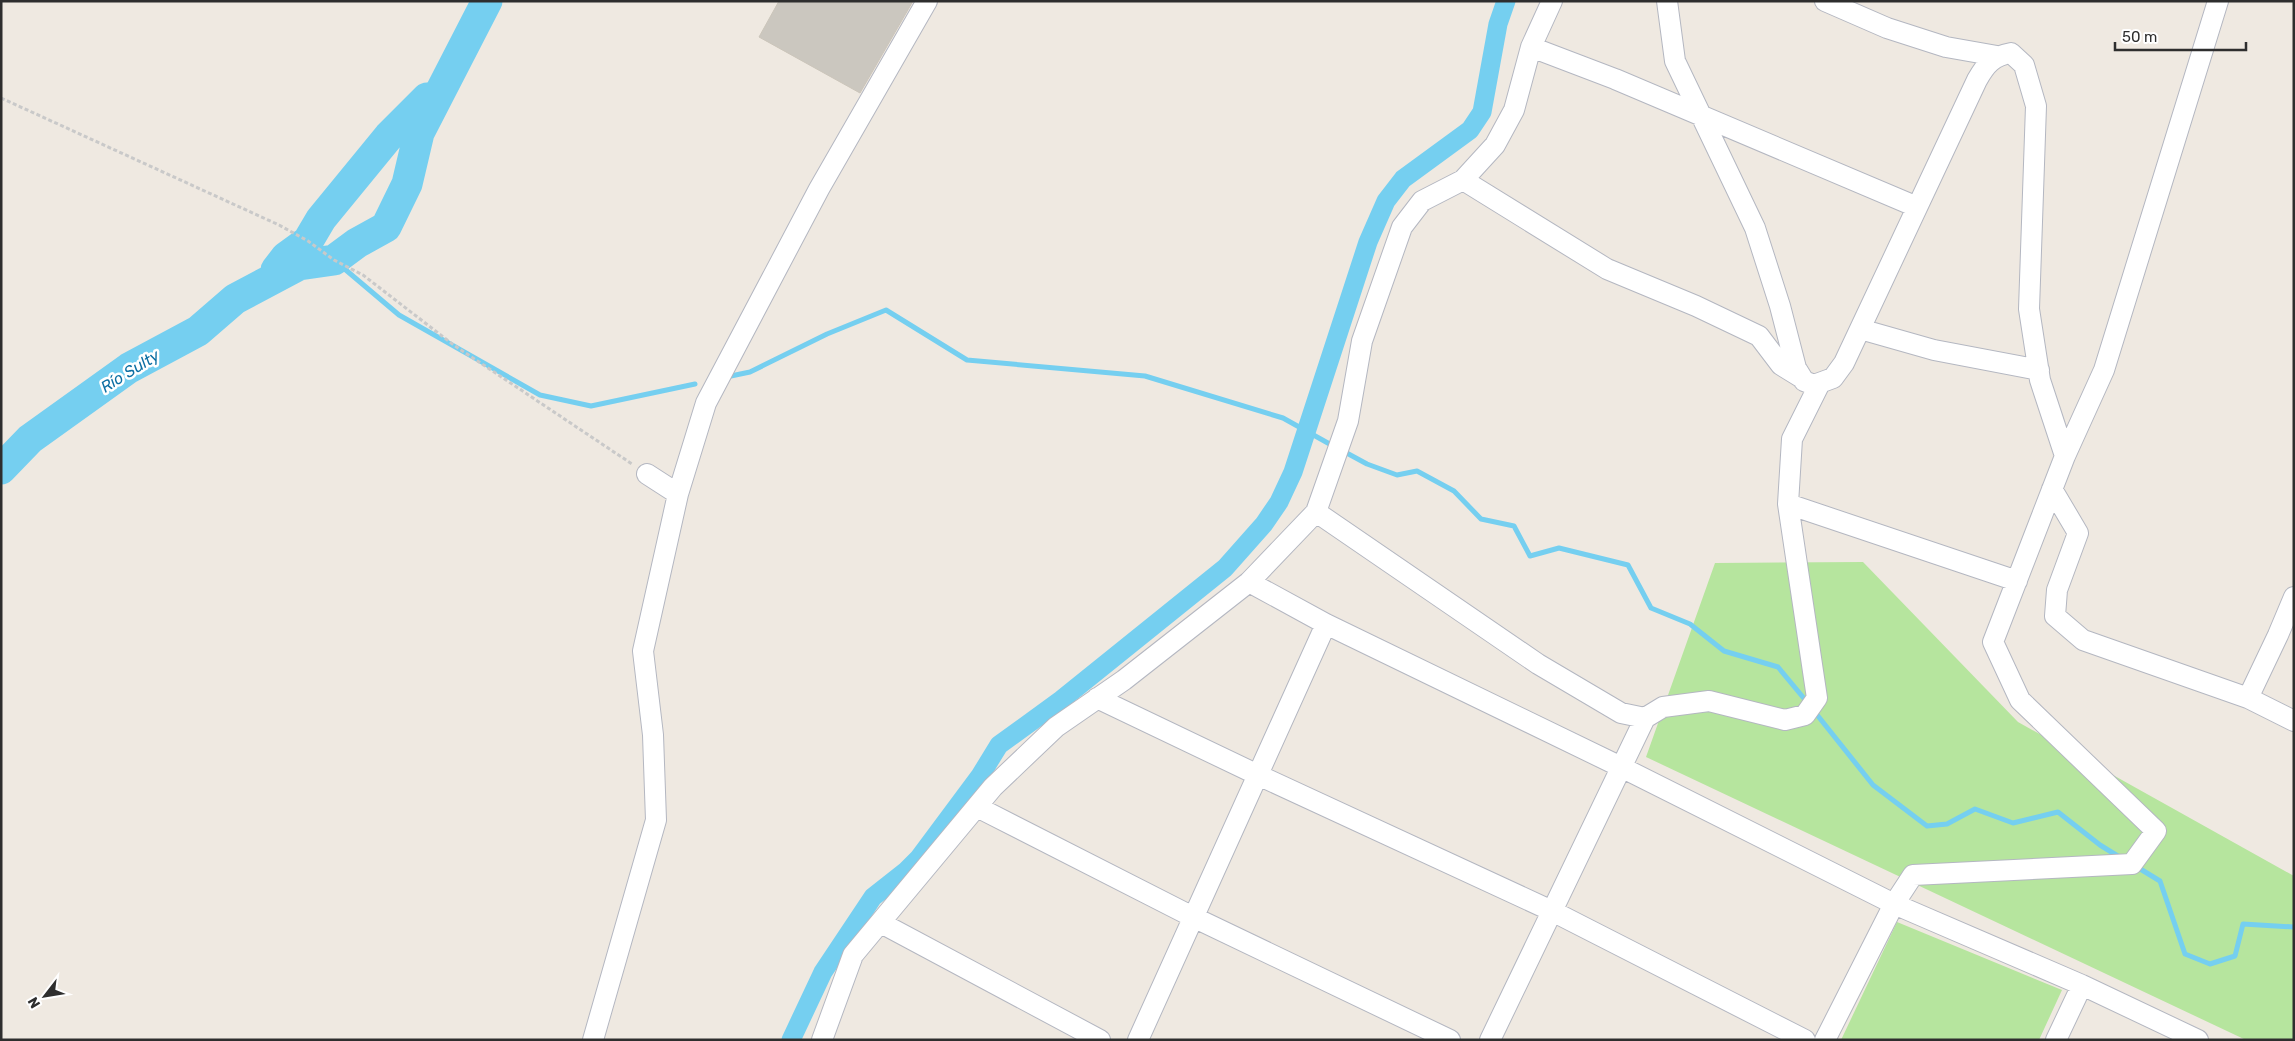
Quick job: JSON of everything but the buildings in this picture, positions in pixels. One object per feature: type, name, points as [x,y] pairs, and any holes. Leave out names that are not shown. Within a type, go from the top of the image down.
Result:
[{"type":"street","points":[[593,1040],[656,820],[653,735],[643,651],[678,494],[706,403],[819,189],[927,1]]},
{"type":"street","points":[[822,1040],[854,955],[993,787],[1056,727],[1132,674],[1249,582],[1316,512],[1348,421],[1362,341],[1402,227],[1422,201],[1463,180],[1495,144],[1514,110],[1531,47],[1552,1]]},
{"type":"street","points":[[1667,1],[1675,62],[1755,228],[1780,306],[1796,368],[1811,380]]},
{"type":"street","points":[[1825,1],[1887,28],[1946,47],[1997,56],[2011,53],[2024,65],[2036,106],[2029,309],[2039,370],[2064,456]]},
{"type":"street","points":[[1824,1040],[1894,904],[1913,875],[2132,864],[2156,831],[2020,700],[1993,642],[2064,456],[2104,370],[2218,1]]},
{"type":"street","points":[[1531,47],[1615,79],[1917,207]]},
{"type":"street","points":[[1463,180],[1607,269],[1696,306],[1759,336],[1780,365],[1811,380],[1833,378],[1844,363],[1977,80],[1986,65],[1997,56]]},
{"type":"street","points":[[1860,329],[1934,350],[2039,370]]},
{"type":"street","points":[[1490,1040],[1645,718],[1663,707],[1709,701],[1785,720],[1805,715],[1817,698],[1788,504],[1792,439],[1811,380]]},
{"type":"street","points":[[647,474],[678,494]]},
{"type":"street","points":[[2052,490],[2078,533],[2057,590],[2055,616],[2083,640],[2248,698],[2294,721]]},
{"type":"street","points":[[1788,504],[2017,581]]},
{"type":"street","points":[[1316,512],[1538,664],[1621,714],[1645,718]]},
{"type":"street","points":[[1249,582],[1326,624],[1621,767],[1894,904],[2082,985],[2198,1040]]},
{"type":"street","points":[[2248,698],[2294,597]]},
{"type":"street","points":[[1138,1040],[1326,624]]},
{"type":"street","points":[[1097,698],[1552,911],[1805,1040]]},
{"type":"street","points":[[976,807],[1193,917],[1450,1040]]},
{"type":"street","points":[[881,923],[1100,1040]]},
{"type":"street","points":[[2056,1040],[2082,985]]},
{"type":"path","points":[[1,98],[279,225],[308,241],[334,260],[363,275],[455,346],[647,474]]},
{"type":"green space","points":[[1863,562],[2018,722],[2294,876],[2294,1040],[2246,1040],[1646,757],[1715,563]]},
{"type":"green space","points":[[1897,922],[2062,990],[2039,1040],[1841,1040]]},
{"type":"waterway","name":"Río Sulty","points":[[1,469],[30,439],[129,368],[198,331],[235,299],[299,265],[334,260],[357,243],[386,227],[407,184],[419,133],[487,1]]},
{"type":"waterway","points":[[791,1040],[823,972],[873,897],[906,871],[919,858],[980,776],[999,745],[1061,700],[1225,568],[1264,524],[1279,502],[1293,472],[1368,242],[1386,201],[1403,179],[1470,130],[1482,112],[1498,24],[1506,1]]},
{"type":"waterway","name":"Río Sulty","points":[[276,270],[286,257],[308,241],[321,219],[389,136],[427,98]]},
{"type":"waterway","points":[[334,260],[399,315],[540,395],[591,406],[695,384]]},
{"type":"waterway","points":[[726,377],[750,372],[827,334],[886,310],[967,360],[1145,376],[1283,418],[1335,447]]},
{"type":"waterway","points":[[1343,451],[1367,464],[1397,475],[1417,471],[1454,491],[1481,519],[1514,526],[1530,556],[1559,548],[1628,565],[1651,608],[1690,624],[1724,651],[1778,667],[1807,702]]},
{"type":"waterway","points":[[1814,711],[1873,785],[1927,826],[1947,824],[1975,809],[2013,823],[2058,812],[2100,845],[2121,858]]},
{"type":"waterway","points":[[2137,867],[2160,881],[2185,954],[2210,964],[2235,956],[2243,924],[2294,927]]}]
